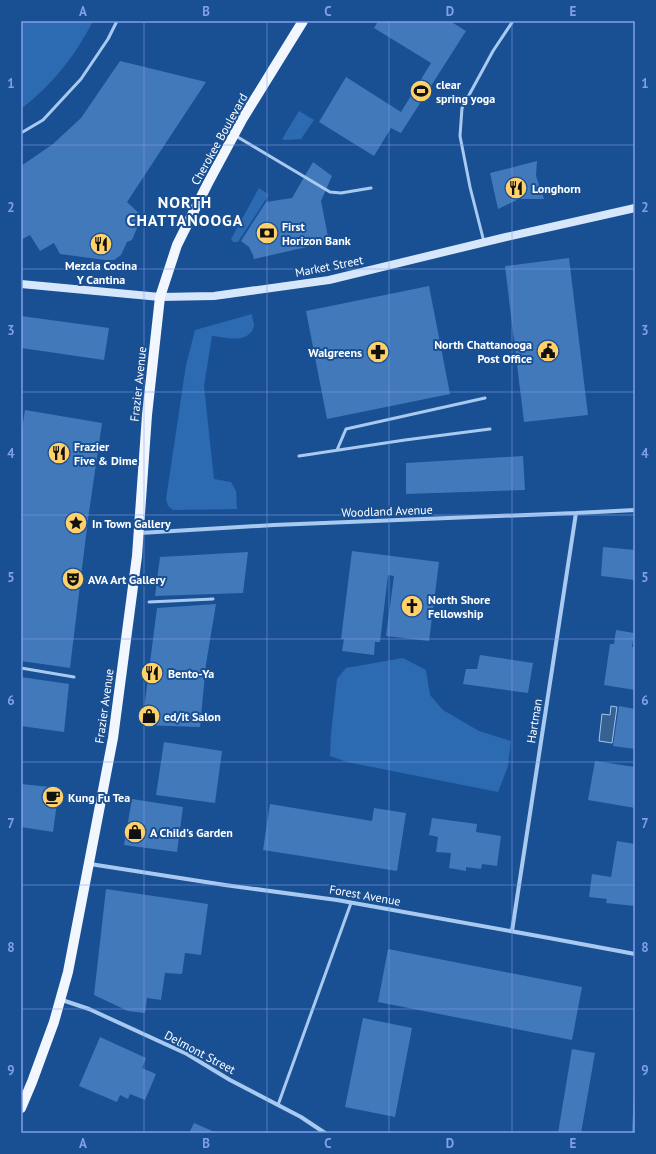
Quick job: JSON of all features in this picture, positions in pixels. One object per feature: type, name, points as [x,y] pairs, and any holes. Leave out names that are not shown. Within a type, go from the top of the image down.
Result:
[{"type":"main road","name":"Cherokee Boulevard","points":[[160,297],[177,245],[234,135],[303,21]]},
{"type":"main road","name":"Frazier Avenue","points":[[21,1108],[54,1022],[68,972],[90,864],[113,738],[140,533],[140,506],[147,415],[160,297]]},
{"type":"street","name":"Market Street","points":[[21,284],[160,297],[214,296],[329,280],[484,242],[635,208]]},
{"type":"street","name":"Woodland Avenue","points":[[140,533],[274,525],[635,510]]},
{"type":"street","name":"Hartman","points":[[512,931],[576,513]]},
{"type":"street","name":"Forest Avenue","points":[[90,864],[351,903],[635,954]]},
{"type":"street","name":"Delmont Street","points":[[61,999],[95,1012],[187,1054],[230,1080],[301,1117],[325,1133]]},
{"type":"lane","points":[[21,133],[43,120],[81,79],[108,39],[117,21]]},
{"type":"lane","points":[[484,242],[470,187],[460,136],[462,108],[494,51],[513,21]]},
{"type":"lane","points":[[234,135],[330,192],[341,193],[371,188]]},
{"type":"lane","points":[[337,450],[346,430],[485,398]]},
{"type":"lane","points":[[299,456],[490,429]]},
{"type":"lane","points":[[149,602],[213,599]]},
{"type":"lane","points":[[21,668],[74,677]]},
{"type":"lane","points":[[278,1105],[351,903]]},
{"type":"shaded area","points":[[21,21],[93,21],[79,46],[62,69],[43,90],[21,109]]},
{"type":"shaded area","points":[[299,111],[314,120],[301,139],[282,139]]},
{"type":"shaded area","points":[[259,188],[268,194],[268,196],[238,242],[233,242],[231,239]]},
{"type":"shaded area","points":[[252,314],[254,326],[247,336],[242,338],[230,338],[212,336],[204,386],[214,479],[231,482],[236,491],[237,509],[173,510],[168,506],[166,499],[186,365],[195,330]]},
{"type":"shaded area","points":[[403,658],[426,670],[430,695],[443,710],[479,731],[511,741],[508,766],[498,792],[347,762],[330,756],[337,679],[346,668]]},
{"type":"shaded area","points":[[611,706],[617,707],[612,743],[599,741],[602,714],[610,715]]},
{"type":"building","points":[[378,21],[450,21],[466,31],[401,133],[391,128],[374,156],[319,122],[346,77],[401,112],[431,63],[374,28]]},
{"type":"building","points":[[120,61],[206,82],[127,202],[142,216],[132,240],[127,242],[121,255],[114,260],[105,260],[60,254],[54,243],[40,251],[30,235],[21,240],[21,166],[53,144],[81,118]]},
{"type":"building","name":"Longhorn","points":[[537,161],[536,176],[544,199],[519,199],[498,209],[490,173]]},
{"type":"building","points":[[313,162],[332,176],[321,201],[329,242],[254,259],[249,247],[241,241],[266,202],[292,198]]},
{"type":"building","name":"North Chattanooga Post Office","points":[[569,258],[588,415],[524,422],[505,266]]},
{"type":"building","name":"Walgreens","points":[[429,286],[450,394],[327,419],[306,311]]},
{"type":"building","points":[[21,316],[109,328],[104,360],[21,348]]},
{"type":"building","points":[[25,410],[102,423],[88,519],[70,668],[21,661],[21,435]]},
{"type":"building","points":[[523,456],[525,490],[406,494],[406,463]]},
{"type":"building","points":[[603,547],[635,550],[635,580],[601,576]]},
{"type":"building","name":"North Shore Fellowship","points":[[352,551],[439,562],[429,641],[386,636],[394,576],[388,575],[380,642],[375,642],[374,655],[342,651],[344,639],[341,639]]},
{"type":"building","points":[[248,552],[243,593],[155,596],[160,557]]},
{"type":"building","points":[[216,604],[206,664],[200,727],[142,725],[157,608]]},
{"type":"building","points":[[616,630],[634,633],[632,647],[635,647],[635,690],[604,685],[610,644],[614,644]]},
{"type":"building","points":[[480,655],[533,663],[528,693],[463,684],[466,669],[477,669]]},
{"type":"building","points":[[21,677],[69,684],[64,732],[21,726]]},
{"type":"building","points":[[619,706],[635,709],[635,749],[613,746]]},
{"type":"building","points":[[164,742],[222,751],[215,803],[156,795]]},
{"type":"building","points":[[595,761],[635,767],[635,808],[588,800]]},
{"type":"building","points":[[21,784],[59,788],[53,832],[21,827]]},
{"type":"building","points":[[132,799],[183,807],[177,852],[124,845]]},
{"type":"building","points":[[270,804],[372,821],[374,808],[406,813],[397,871],[263,850]]},
{"type":"building","points":[[432,818],[477,824],[476,832],[501,836],[497,866],[482,864],[481,869],[466,867],[466,871],[449,868],[451,853],[436,852],[438,837],[429,835]]},
{"type":"building","points":[[617,841],[635,844],[635,906],[606,903],[607,899],[589,897],[592,874],[611,877]]},
{"type":"building","points":[[106,889],[208,904],[201,955],[185,953],[182,974],[165,973],[161,1000],[147,998],[145,1013],[128,1011],[94,995]]},
{"type":"building","points":[[388,949],[582,987],[572,1040],[378,1002]]},
{"type":"building","points":[[363,1018],[412,1028],[395,1117],[345,1107]]},
{"type":"building","points":[[100,1037],[146,1058],[142,1068],[156,1074],[145,1100],[130,1094],[128,1099],[120,1095],[117,1102],[79,1086]]},
{"type":"building","points":[[572,1049],[595,1053],[581,1133],[558,1133]]},
{"type":"building","points":[[634,1091],[635,1133],[632,1133]]},
{"type":"building","points":[[194,1123],[217,1133],[189,1133]]},
{"type":"place","name":"clear spring yoga","points":[[421,91]]},
{"type":"place","name":"Longhorn","points":[[516,188]]},
{"type":"place","name":"First Horizon Bank","points":[[267,233]]},
{"type":"place","name":"Mezcla Cocina Y Cantina","points":[[101,244]]},
{"type":"place","name":"North Chattanooga Post Office","points":[[548,351]]},
{"type":"place","name":"Walgreens","points":[[378,352]]},
{"type":"place","name":"Frazier Five & Dime","points":[[59,453]]},
{"type":"place","name":"In Town Gallery","points":[[76,523]]},
{"type":"place","name":"AVA Art Gallery","points":[[73,579]]},
{"type":"place","name":"North Shore Fellowship","points":[[412,606]]},
{"type":"place","name":"Bento-Ya","points":[[152,673]]},
{"type":"place","name":"ed/it Salon","points":[[149,716]]},
{"type":"place","name":"Kung Fu Tea","points":[[53,797]]},
{"type":"place","name":"A Child's Garden","points":[[135,832]]},
{"type":"district","name":"NORTH CHATTANOOGA","points":[[185,211]]}]
